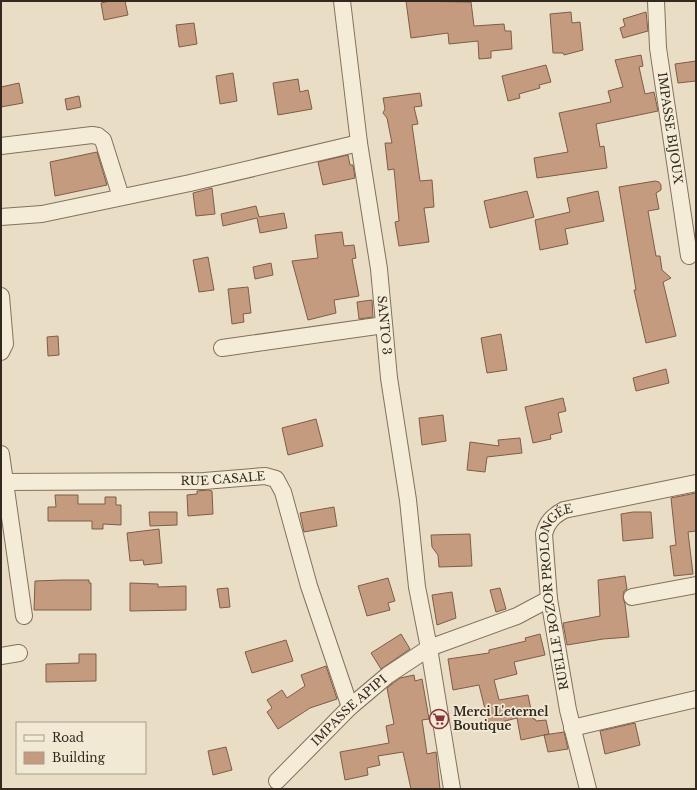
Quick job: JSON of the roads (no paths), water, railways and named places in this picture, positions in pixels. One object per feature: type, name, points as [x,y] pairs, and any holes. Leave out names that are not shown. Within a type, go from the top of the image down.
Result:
[{"type":"street","name":"IMPASSE BIJOUX","points":[[656,1],[658,48],[688,256]]},
{"type":"street","name":"SANTO 3","points":[[347,2],[359,143],[379,270],[389,378],[408,500],[417,587],[429,648],[452,789]]},
{"type":"street","points":[[1,146],[92,135],[98,136],[103,140],[121,197]]},
{"type":"street","points":[[1,217],[42,214],[190,184],[359,143]]},
{"type":"street","points":[[1,296],[5,344],[1,352]]},
{"type":"street","points":[[222,348],[384,325]]},
{"type":"street","points":[[1,454],[2,482],[24,616]]},
{"type":"street","name":"RUE CASALE","points":[[2,482],[204,481],[265,476],[276,479],[283,492],[310,586],[350,707]]},
{"type":"street","name":"RUELLE BOZOR PROLONGÉE","points":[[588,789],[572,728],[549,599],[544,534],[546,525],[554,515],[564,510],[696,483]]},
{"type":"street","points":[[632,597],[696,585]]},
{"type":"street","name":"IMPASSE APIPI","points":[[277,781],[350,707],[388,675],[429,648],[517,616],[549,599]]},
{"type":"street","points":[[1,656],[19,653]]},
{"type":"street","points":[[572,728],[696,699]]},
{"type":"place","name":"Merci L'eternel Boutique","points":[[439,719]]}]
